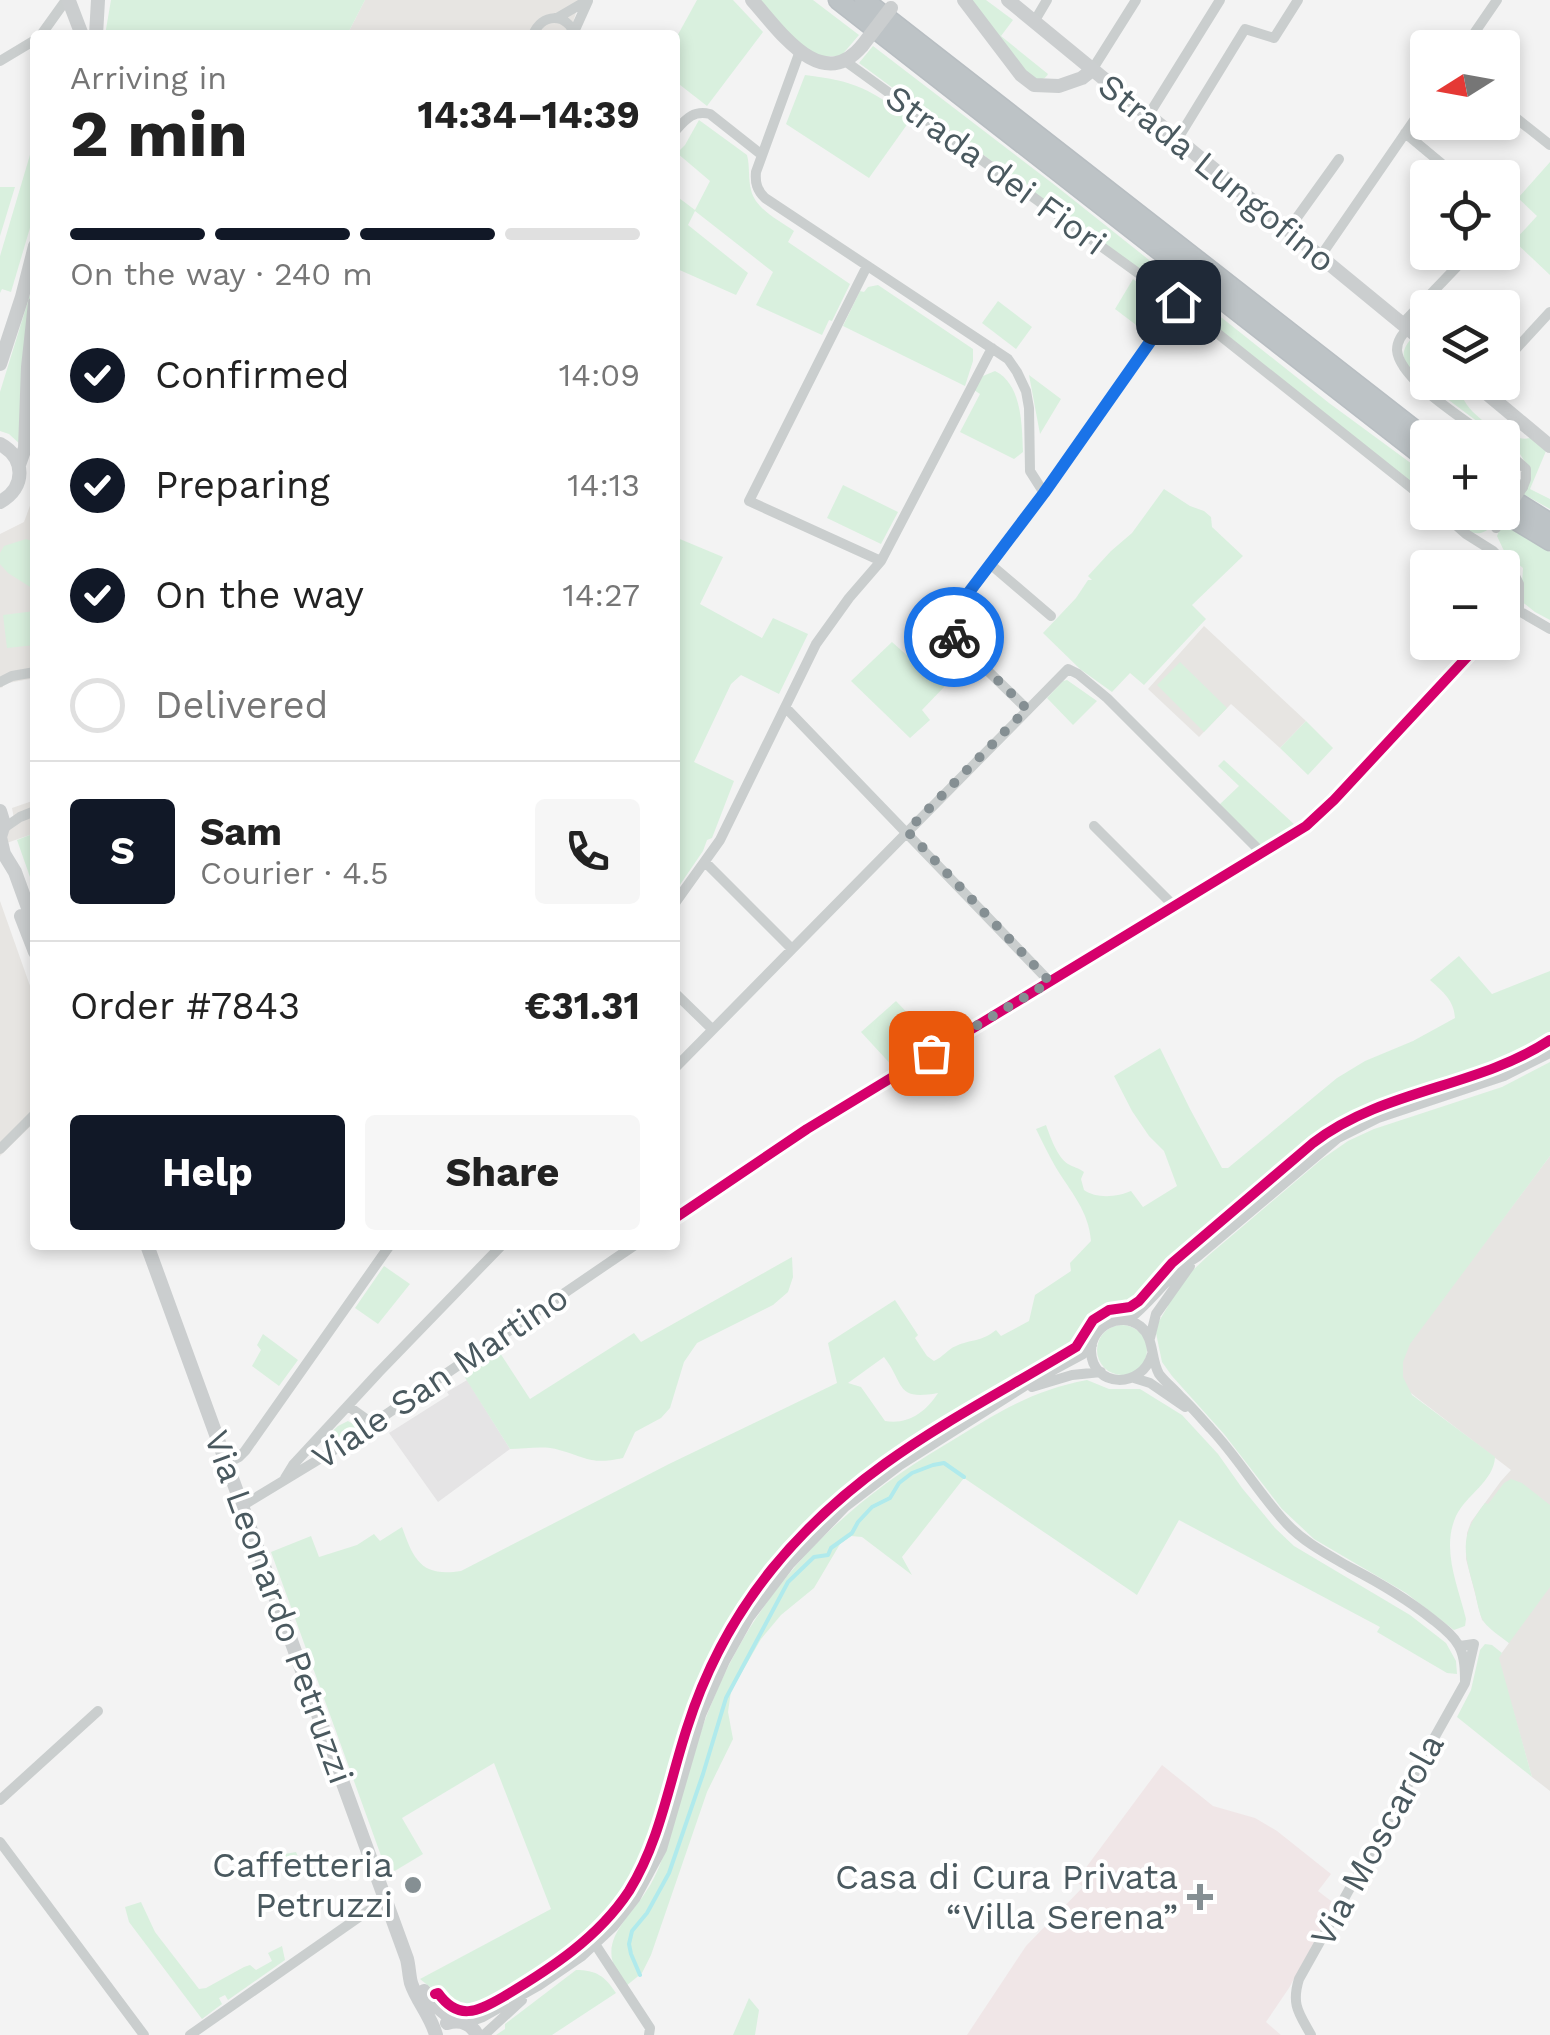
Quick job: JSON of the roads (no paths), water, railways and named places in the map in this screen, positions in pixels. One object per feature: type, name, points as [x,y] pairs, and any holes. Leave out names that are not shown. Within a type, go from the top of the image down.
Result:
[{"type":"highway","points":[[838,0],[1410,446]]},
{"type":"highway","points":[[864,0],[1410,426]]},
{"type":"highway","points":[[1520,504],[1550,523]]},
{"type":"highway","points":[[1520,529],[1550,541]]},
{"type":"main road","points":[[67,0],[84,4],[96,0],[96,30]]},
{"type":"main road","points":[[67,0],[80,30]]},
{"type":"main road","points":[[752,0],[800,51]]},
{"type":"main road","points":[[964,0],[1028,82],[1042,86],[1067,83],[1092,70]]},
{"type":"main road","name":"Strada Lungofino","points":[[1008,0],[1410,330]]},
{"type":"main road","points":[[845,62],[894,4]]},
{"type":"main road","name":"Strada dei Fiori","points":[[800,51],[828,64],[845,62]]},
{"type":"main road","points":[[0,364],[30,266]]},
{"type":"main road","points":[[19,466],[25,448],[30,346]]},
{"type":"main road","points":[[1497,400],[1550,446]]},
{"type":"main road","points":[[0,444],[11,450],[20,476],[15,491],[0,502]]},
{"type":"main road","points":[[1,825],[3,850],[30,912]]},
{"type":"main road","points":[[0,864],[30,939]]},
{"type":"main road","name":"Via Leonardo Petruzzi","points":[[149,1250],[386,1899],[410,1980],[437,2035]]},
{"type":"main road","name":"Via Leonardo Petruzzi","points":[[410,1970],[435,2006],[480,2035]]},
{"type":"main road","points":[[437,2035],[443,2026],[460,2022]]},
{"type":"street","points":[[43,30],[67,0]]},
{"type":"street","points":[[536,30],[543,20],[557,18],[589,0]]},
{"type":"street","points":[[577,30],[589,0]]},
{"type":"street","points":[[1034,22],[1047,0]]},
{"type":"street","points":[[1092,70],[1136,0]]},
{"type":"street","points":[[1148,116],[1220,0]]},
{"type":"street","points":[[1177,140],[1245,30],[1274,38],[1298,0]]},
{"type":"street","points":[[1477,30],[1498,0]]},
{"type":"street","points":[[557,18],[568,22],[573,30]]},
{"type":"street","points":[[0,61],[30,42]]},
{"type":"street","points":[[800,51],[762,155],[756,178],[760,192],[1008,360],[1026,391],[1030,471],[1044,493]]},
{"type":"street","name":"Strada dei Fiori","points":[[845,62],[1178,302],[1410,487]]},
{"type":"street","points":[[680,126],[688,116],[710,114],[762,155]]},
{"type":"street","points":[[1520,121],[1550,145]]},
{"type":"street","points":[[1320,257],[1410,126]]},
{"type":"street","points":[[1405,133],[1437,160]]},
{"type":"street","points":[[1288,230],[1339,158]]},
{"type":"street","points":[[867,266],[749,501],[881,561]]},
{"type":"street","points":[[1455,270],[1405,326],[1397,350],[1405,370],[1465,420]]},
{"type":"street","points":[[1027,709],[953,636],[950,630],[954,612],[1044,493],[1178,302]]},
{"type":"street","points":[[1520,344],[1550,312]]},
{"type":"street","points":[[680,896],[720,840],[816,644],[881,561],[992,348]]},
{"type":"street","points":[[1520,464],[1526,469],[1520,490]]},
{"type":"street","points":[[1461,530],[1490,550]]},
{"type":"street","points":[[1484,544],[1493,530]]},
{"type":"street","points":[[990,564],[1051,616]]},
{"type":"street","points":[[1520,612],[1550,629]]},
{"type":"street","points":[[680,1215],[807,1129],[1317,817],[1464,660]]},
{"type":"street","points":[[680,1063],[1068,670],[1108,698],[1262,852]]},
{"type":"street","points":[[0,682],[6,674]]},
{"type":"street","points":[[784,706],[1050,982]]},
{"type":"street","points":[[1,825],[30,813]]},
{"type":"street","points":[[1094,826],[1174,906]]},
{"type":"street","points":[[705,862],[791,948]]},
{"type":"street","points":[[680,999],[712,1030]]},
{"type":"street","points":[[1128,1320],[1175,1273],[1338,1138],[1378,1118],[1504,1076],[1550,1052]]},
{"type":"street","points":[[0,1150],[30,1119]]},
{"type":"street","points":[[227,1463],[239,1457],[250,1444],[386,1250]]},
{"type":"street","points":[[282,1482],[379,1372],[497,1250]]},
{"type":"street","name":"Viale San Martino","points":[[242,1506],[374,1424],[628,1250]]},
{"type":"street","points":[[1197,1257],[1156,1314],[1150,1338],[1160,1376],[1213,1431],[1291,1528],[1322,1552],[1419,1608],[1449,1633],[1460,1646],[1465,1683]]},
{"type":"street","points":[[1150,1338],[1128,1320],[1112,1321],[1094,1337],[1093,1360],[1101,1372],[1117,1380],[1134,1378],[1150,1383],[1198,1416]]},
{"type":"street","points":[[460,2022],[484,2017],[538,1986],[582,1956],[614,1926],[651,1872],[673,1816],[701,1715],[725,1661],[750,1618],[790,1564],[845,1507],[900,1464],[1092,1345]]},
{"type":"street","points":[[1134,1378],[1149,1364],[1152,1354]]},
{"type":"street","points":[[1013,1395],[1056,1380],[1101,1372]]},
{"type":"street","points":[[348,1406],[374,1424]]},
{"type":"street","points":[[310,1448],[318,1461]]},
{"type":"street","name":"Via Moscarola","points":[[1312,2035],[1296,2004],[1294,1995],[1299,1979],[1465,1683],[1474,1644],[1460,1646]]},
{"type":"street","points":[[0,1800],[98,1712]]},
{"type":"street","points":[[0,1842],[144,2035]]},
{"type":"street","points":[[190,2035],[386,1899]]},
{"type":"street","points":[[595,1944],[650,2028],[649,2035]]},
{"type":"street","points":[[480,2035],[538,1986]]},
{"type":"waterway","points":[[640,1975],[629,1944],[632,1931],[669,1873],[726,1698],[788,1582],[814,1557],[828,1555],[872,1507],[890,1498],[899,1483],[912,1473],[944,1463],[964,1477]]},
{"type":"place","name":"Caffetteria Petruzzi","points":[[413,1885]]},
{"type":"place","name":"Casa di Cura Privata “Villa Serena”","points":[[1200,1897]]}]
